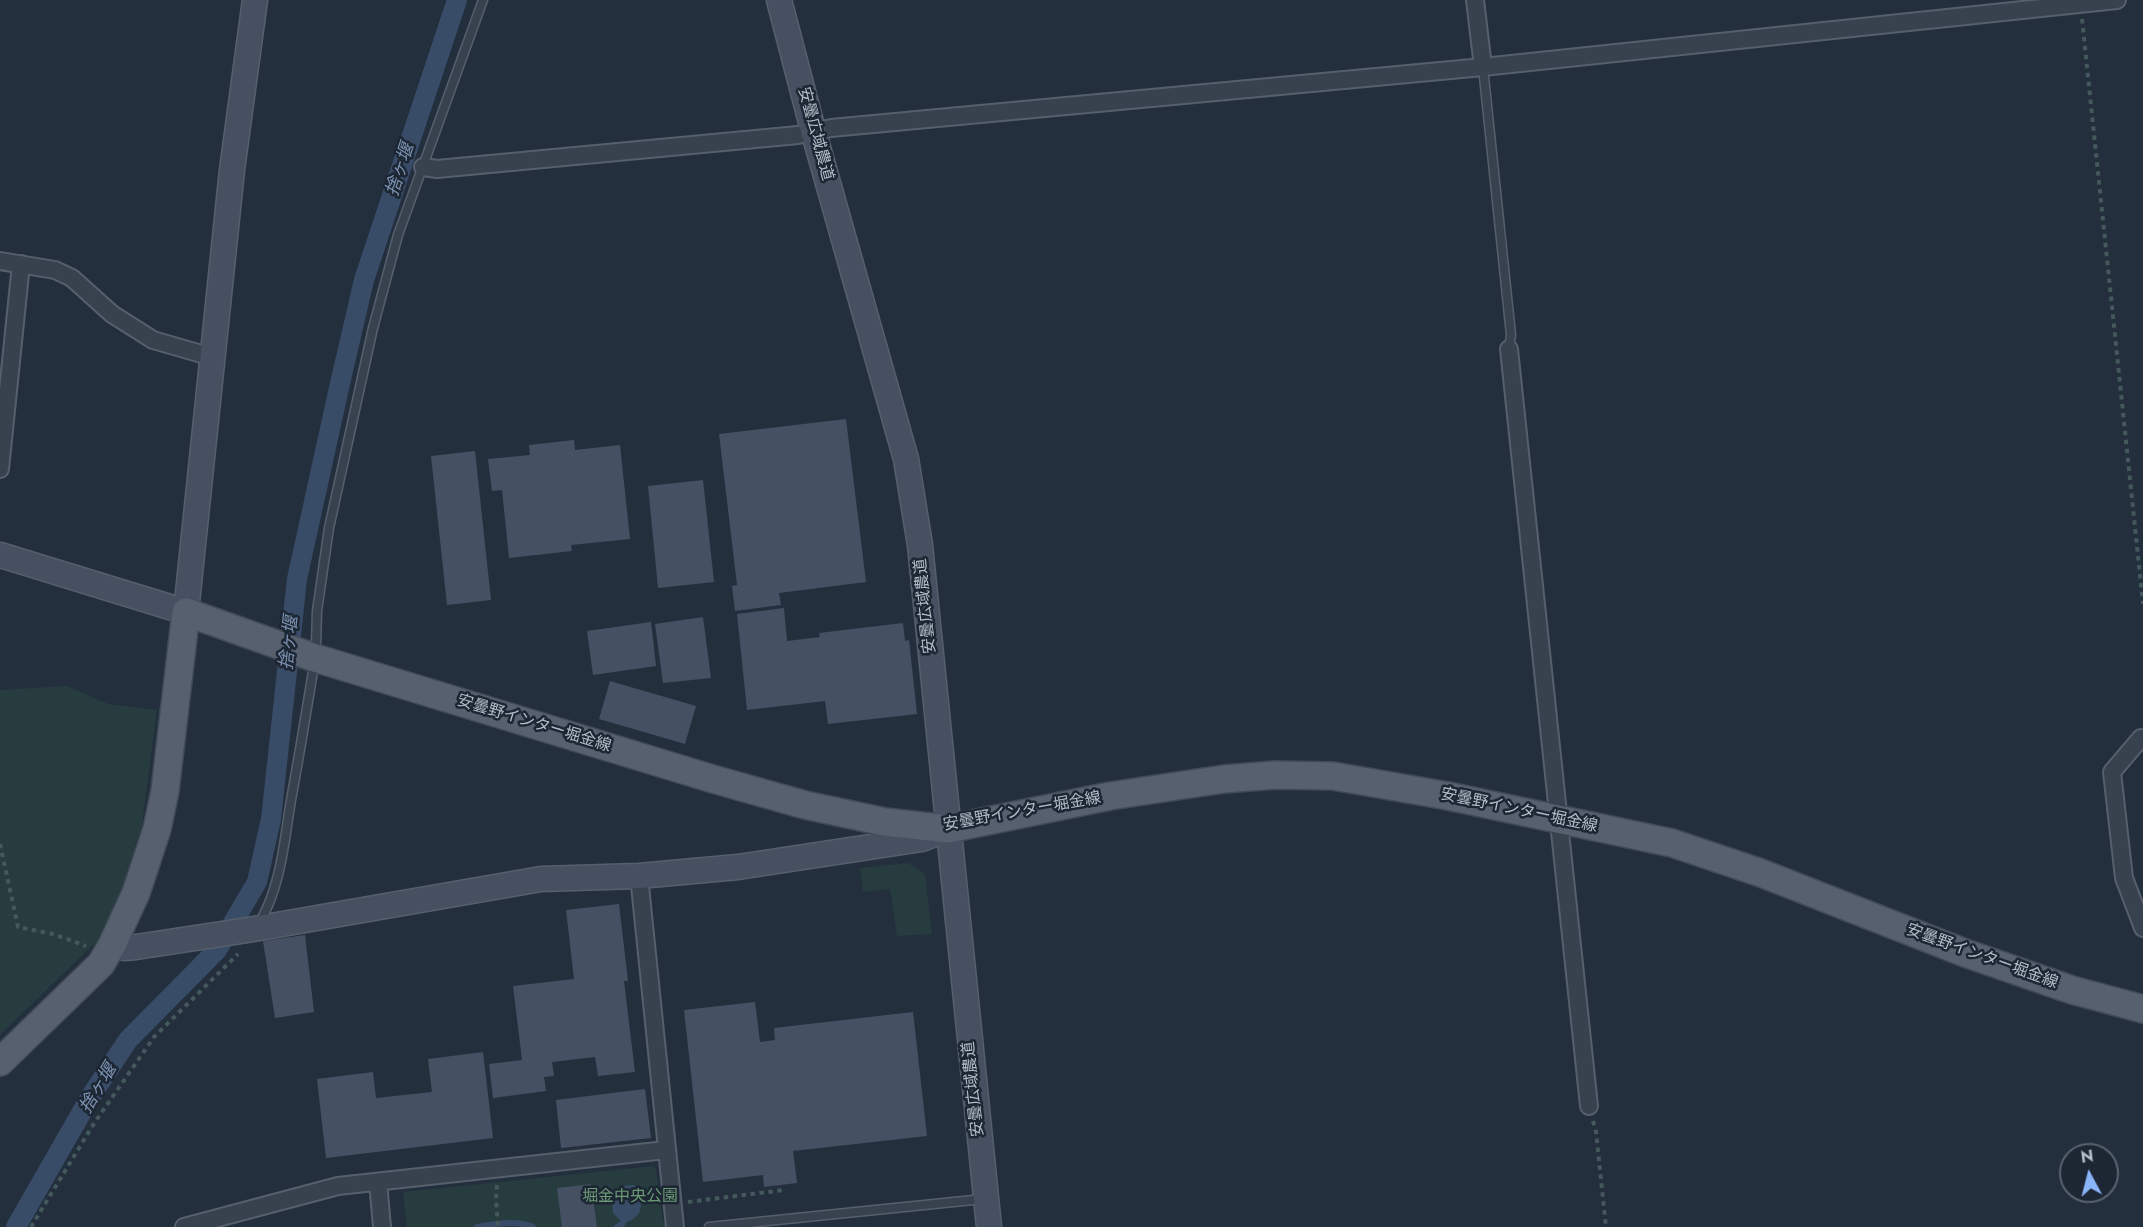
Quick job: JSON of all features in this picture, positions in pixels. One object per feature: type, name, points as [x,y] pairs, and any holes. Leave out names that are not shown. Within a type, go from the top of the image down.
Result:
[{"type":"main road","name":"安曇野インター堀金線","points":[[186,612],[312,657],[805,805],[885,822],[948,829],[1110,796],[1224,779],[1275,775],[1333,776],[1557,819],[1672,843],[1761,873],[1965,953],[2072,990],[2143,1009]]},
{"type":"main road","points":[[0,1062],[101,964],[101,946],[136,893],[157,830],[165,791],[186,612]]},
{"type":"street","points":[[0,555],[186,612],[232,170],[255,0]]},
{"type":"street","name":"安曇広域農道","points":[[779,0],[813,130],[906,459],[920,545],[948,829],[976,1200],[989,1227]]},
{"type":"street","points":[[1475,0],[1483,67]]},
{"type":"street","points":[[423,167],[437,170],[798,135],[813,130],[1483,67],[2117,0]]},
{"type":"street","points":[[0,261],[55,270],[72,278],[112,314],[153,340],[213,357]]},
{"type":"street","points":[[0,469],[21,264]]},
{"type":"street","points":[[1509,349],[1589,1106]]},
{"type":"street","points":[[2141,738],[2112,772],[2124,878],[2143,928]]},
{"type":"street","points":[[101,946],[124,948],[214,934],[250,935],[541,879],[639,876],[738,867],[922,839],[948,829]]},
{"type":"street","points":[[639,876],[675,1227]]},
{"type":"street","points":[[184,1227],[338,1186],[666,1150]]},
{"type":"street","points":[[378,1182],[382,1227]]},
{"type":"lane","points":[[250,935],[268,909],[276,880],[299,765],[329,528],[374,328],[398,235],[483,0]]},
{"type":"lane","points":[[1483,67],[1511,335],[1509,349]]},
{"type":"lane","points":[[709,1227],[976,1200]]},
{"type":"path","points":[[2080,4],[2143,604]]},
{"type":"path","points":[[0,844],[18,927],[101,946]]},
{"type":"path","points":[[31,1227],[93,1125],[154,1037],[250,935]]},
{"type":"path","points":[[1589,1106],[1596,1132],[1606,1227]]},
{"type":"path","points":[[498,1179],[496,1199],[498,1227]]},
{"type":"path","points":[[673,1203],[784,1190]]},
{"type":"green space","points":[[67,686],[108,704],[157,710],[142,825],[119,899],[96,942],[0,1035],[0,690]]},
{"type":"green space","points":[[908,863],[925,874],[932,934],[897,936],[890,889],[863,892],[860,868]]},
{"type":"green space","name":"堀金中央公園","points":[[653,1166],[656,1169],[663,1221],[668,1227],[407,1227],[403,1192]]},
{"type":"water","points":[[634,1185],[640,1197],[641,1208],[635,1217],[623,1223],[613,1213],[612,1201],[622,1186]]},
{"type":"building","points":[[846,419],[866,582],[779,593],[781,605],[735,611],[732,586],[737,585],[719,434]]},
{"type":"building","points":[[574,440],[575,450],[620,445],[630,539],[571,545],[572,551],[509,558],[502,490],[492,491],[488,459],[530,455],[529,445]]},
{"type":"building","points":[[475,451],[491,600],[447,605],[431,456]]},
{"type":"building","points":[[703,480],[714,582],[658,588],[648,486]]},
{"type":"building","points":[[784,608],[787,641],[820,637],[819,633],[903,623],[905,641],[909,640],[917,714],[828,724],[825,701],[747,710],[737,614]]},
{"type":"building","points":[[703,617],[711,678],[663,683],[655,624]]},
{"type":"building","points":[[651,622],[656,666],[593,675],[587,631]]},
{"type":"building","points":[[610,681],[696,706],[685,744],[599,719]]},
{"type":"building","points":[[619,904],[628,981],[624,981],[635,1072],[598,1076],[595,1057],[552,1062],[554,1076],[544,1077],[546,1091],[493,1098],[489,1064],[522,1060],[513,986],[574,979],[566,910]]},
{"type":"building","points":[[305,935],[314,1012],[275,1018],[263,941]]},
{"type":"building","points":[[755,1002],[760,1042],[775,1040],[774,1028],[913,1012],[927,1136],[793,1151],[797,1183],[764,1187],[763,1175],[703,1182],[684,1010]]},
{"type":"building","points":[[483,1052],[493,1138],[326,1158],[317,1079],[373,1072],[376,1098],[432,1092],[428,1059]]},
{"type":"building","points":[[645,1089],[651,1138],[561,1148],[556,1100]]},
{"type":"building","points":[[591,1184],[597,1227],[562,1227],[557,1188]]},
{"type":"waterway","name":"捨ヶ堰","points":[[16,1227],[91,1096],[128,1040],[217,950],[257,882],[271,819],[297,579],[339,388],[364,280],[457,0]]},
{"type":"waterway","points":[[477,1227],[513,1223],[533,1227]]},
{"type":"waterway","points":[[617,1227],[623,1223]]}]
